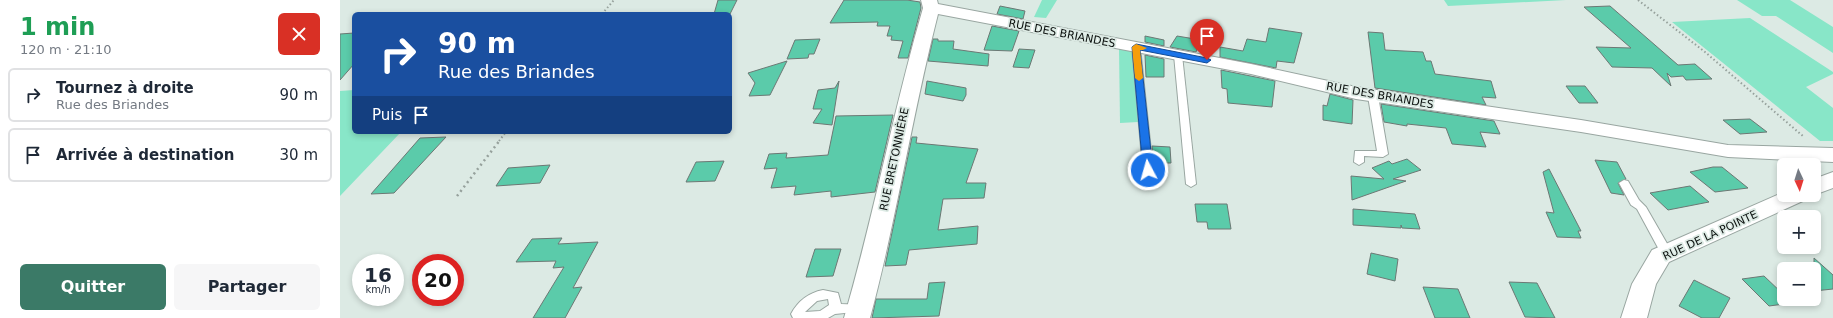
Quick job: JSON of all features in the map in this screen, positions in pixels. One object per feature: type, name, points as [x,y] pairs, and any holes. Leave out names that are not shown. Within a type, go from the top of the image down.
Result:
[{"type":"street","name":"RUE DES BRIANDES","points":[[930,4],[1136,47],[1251,69],[1373,96],[1581,126],[1728,151],[1829,155]]},
{"type":"street","name":"RUE BRETONNIÈRE","points":[[858,313],[868,279],[930,4]]},
{"type":"street","name":"RUE DE LA POINTE","points":[[1634,318],[1644,284],[1660,256],[1782,202]]},
{"type":"lane","points":[[1136,47],[1148,170]]},
{"type":"lane","points":[[1178,55],[1191,184]]},
{"type":"lane","points":[[1359,162],[1359,153],[1383,154],[1373,96]]},
{"type":"lane","points":[[1624,183],[1635,202],[1641,207],[1667,254]]},
{"type":"lane","points":[[836,309],[858,313]]},
{"type":"path","points":[[604,12],[614,0]]},
{"type":"path","points":[[1638,0],[1705,52],[1829,155]]},
{"type":"path","points":[[456,196],[504,134]]},
{"type":"green space","points":[[1042,0],[1057,0],[1046,18],[1034,17]]},
{"type":"green space","points":[[1444,0],[1566,0],[1448,6]]},
{"type":"green space","points":[[1737,0],[1790,0],[1833,27],[1833,53],[1776,16],[1762,16]]},
{"type":"green space","points":[[1750,18],[1833,72],[1833,74],[1806,87],[1833,108],[1833,141],[1820,141],[1672,22]]},
{"type":"green space","points":[[1119,48],[1134,50],[1138,122],[1120,123]]},
{"type":"green space","points":[[352,90],[352,134],[399,134],[340,196],[340,91]]},
{"type":"building","points":[[718,0],[737,0],[731,12],[715,12]]},
{"type":"building","points":[[844,0],[907,0],[920,2],[921,8],[908,58],[898,58],[903,41],[891,40],[892,36],[887,36],[890,26],[877,26],[878,22],[830,23]]},
{"type":"building","points":[[1000,6],[1025,11],[1023,19],[997,14]]},
{"type":"building","points":[[1610,6],[1678,65],[1695,64],[1712,79],[1686,80],[1683,76],[1671,77],[1667,73],[1671,86],[1652,68],[1612,67],[1596,47],[1631,48],[1584,7]]},
{"type":"building","points":[[992,26],[1019,31],[1012,51],[984,50]]},
{"type":"building","points":[[1269,28],[1302,33],[1294,63],[1277,61],[1276,68],[1220,57],[1220,47],[1243,51],[1247,39],[1266,42]]},
{"type":"building","points":[[1368,32],[1383,33],[1385,50],[1423,52],[1426,61],[1431,61],[1435,74],[1491,81],[1496,98],[1482,97],[1486,105],[1375,88]]},
{"type":"building","points":[[352,33],[352,66],[340,80],[340,34]]},
{"type":"building","points":[[1145,36],[1164,40],[1164,46],[1145,42]]},
{"type":"building","points":[[1177,36],[1201,40],[1196,52],[1170,47]]},
{"type":"building","points":[[820,39],[814,54],[809,54],[808,58],[787,59],[795,40]]},
{"type":"building","points":[[933,39],[938,39],[938,41],[954,41],[953,49],[989,54],[988,66],[928,61]]},
{"type":"building","points":[[1019,49],[1035,50],[1029,68],[1013,67]]},
{"type":"building","points":[[1145,55],[1164,59],[1164,77],[1146,77]]},
{"type":"building","points":[[787,61],[770,95],[749,96],[755,83],[748,73]]},
{"type":"building","points":[[1221,70],[1275,81],[1272,107],[1228,103],[1227,89],[1222,88]]},
{"type":"building","points":[[839,81],[832,125],[813,123],[822,109],[813,109],[818,90],[835,88]]},
{"type":"building","points":[[927,81],[966,88],[966,95],[963,101],[925,94]]},
{"type":"building","points":[[1566,86],[1585,86],[1598,103],[1579,103]]},
{"type":"building","points":[[1330,94],[1353,100],[1352,124],[1323,120],[1323,105],[1327,106]]},
{"type":"building","points":[[1381,104],[1494,121],[1500,134],[1480,132],[1486,147],[1452,144],[1446,128],[1407,124],[1407,126],[1384,122]]},
{"type":"building","points":[[893,115],[875,192],[831,197],[831,191],[794,195],[796,186],[771,188],[777,168],[764,169],[769,154],[787,153],[786,158],[828,155],[836,116]]},
{"type":"building","points":[[1750,119],[1767,132],[1740,134],[1723,120]]},
{"type":"building","points":[[446,137],[394,193],[371,194],[420,138]]},
{"type":"building","points":[[912,137],[917,137],[916,143],[978,149],[966,183],[986,183],[984,198],[943,199],[938,230],[978,226],[977,244],[909,250],[906,265],[885,266]]},
{"type":"building","points":[[1152,146],[1170,147],[1171,163],[1154,163]]},
{"type":"building","points":[[1407,159],[1421,170],[1393,179],[1406,181],[1352,200],[1351,176],[1384,179],[1372,168],[1389,161],[1392,164]]},
{"type":"building","points":[[1595,160],[1617,162],[1626,179],[1618,183],[1624,195],[1611,193]]},
{"type":"building","points":[[724,161],[715,181],[686,182],[696,162]]},
{"type":"building","points":[[550,165],[540,183],[496,186],[508,168]]},
{"type":"building","points":[[1713,167],[1722,167],[1748,188],[1715,192],[1690,172]]},
{"type":"building","points":[[1549,169],[1581,231],[1578,231],[1581,238],[1557,237],[1546,212],[1554,213],[1543,172]]},
{"type":"building","points":[[1690,186],[1709,202],[1668,210],[1650,193]]},
{"type":"building","points":[[1195,204],[1227,204],[1231,229],[1208,229],[1207,222],[1197,222]]},
{"type":"building","points":[[1353,209],[1415,214],[1420,229],[1402,228],[1401,225],[1401,228],[1353,225]]},
{"type":"building","points":[[562,238],[558,244],[598,242],[573,288],[582,287],[565,318],[533,318],[564,267],[553,268],[556,261],[516,262],[532,239]]},
{"type":"building","points":[[815,249],[841,249],[833,276],[806,277]]},
{"type":"building","points":[[1371,253],[1398,259],[1395,281],[1367,274]]},
{"type":"building","points":[[1821,264],[1833,275],[1833,289],[1821,290]]},
{"type":"building","points":[[1764,276],[1777,288],[1777,305],[1769,306],[1742,279]]},
{"type":"building","points":[[1694,280],[1730,298],[1719,318],[1702,318],[1679,306]]},
{"type":"building","points":[[945,282],[939,316],[872,318],[876,299],[927,299],[929,283]]},
{"type":"building","points":[[1509,282],[1537,283],[1555,318],[1525,317]]},
{"type":"building","points":[[1423,287],[1458,289],[1470,318],[1435,318]]},
{"type":"slow traffic","points":[[1139,78],[1136,47],[1143,48]]},
{"type":"route","points":[[1148,170],[1136,47],[1207,60]]}]
